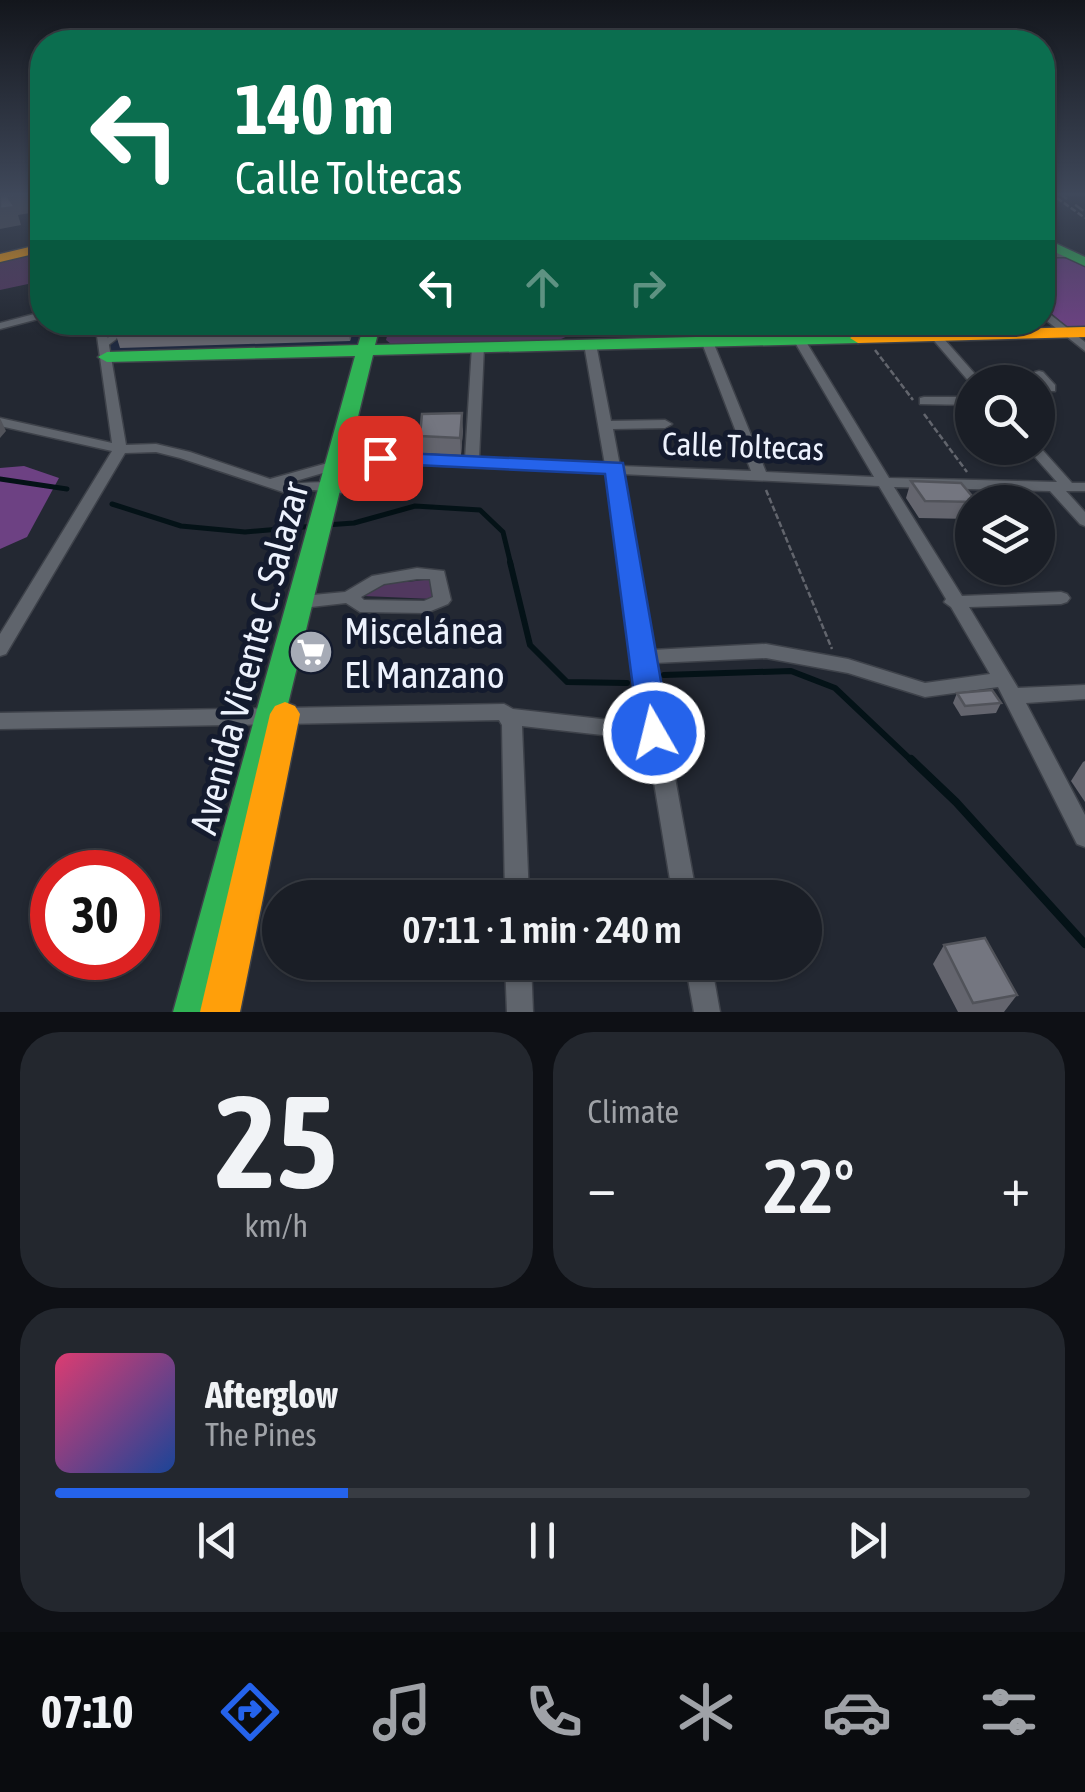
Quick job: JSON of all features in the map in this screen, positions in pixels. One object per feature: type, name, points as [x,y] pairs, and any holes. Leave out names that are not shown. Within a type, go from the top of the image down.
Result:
[{"type":"street","points":[[1055,245],[1079,257]]},
{"type":"street","points":[[0,258],[30,251]]},
{"type":"street","points":[[0,326],[30,318]]},
{"type":"street","points":[[1055,320],[1079,338]]},
{"type":"street","points":[[0,649],[120,449],[103,335]]},
{"type":"street","name":"Avenida Vicente C. Salazar","points":[[372,349],[373,335]]},
{"type":"street","name":"Avenida Vicente C. Salazar","points":[[193,1012],[378,335]]},
{"type":"street","points":[[106,350],[590,344],[674,335]]},
{"type":"street","points":[[703,335],[760,474]]},
{"type":"street","points":[[794,335],[1008,687],[1085,838]]},
{"type":"street","points":[[934,335],[961,365]]},
{"type":"street","points":[[1029,335],[1079,338]]},
{"type":"street","points":[[590,344],[615,468],[654,733],[682,880]]},
{"type":"street","points":[[472,462],[478,346]]},
{"type":"street","points":[[924,402],[955,401]]},
{"type":"street","name":"Calle Toltecas","points":[[0,422],[120,449],[156,448],[286,490],[472,462],[1085,487]]},
{"type":"street","points":[[607,425],[665,424]]},
{"type":"street","points":[[1046,465],[1085,521]]},
{"type":"street","points":[[266,485],[336,482]]},
{"type":"street","points":[[308,601],[350,598],[360,606],[426,607],[442,600],[438,575],[422,570],[357,588],[350,598]]},
{"type":"street","points":[[953,602],[1061,598]]},
{"type":"street","points":[[644,657],[766,651],[838,665],[925,690],[1008,687],[1085,692]]},
{"type":"street","points":[[0,720],[504,712],[512,723],[516,880]]},
{"type":"street","points":[[507,716],[654,733]]},
{"type":"street","name":"Avenida Vicente C. Salazar","points":[[220,1012],[276,718]]},
{"type":"street","points":[[519,980],[520,1012]]},
{"type":"street","points":[[701,980],[707,1012]]},
{"type":"lane","points":[[106,350],[114,335]]},
{"type":"path","points":[[760,474],[838,665]]},
{"type":"shaded area","points":[[1055,255],[1085,267],[1085,329],[1066,326],[1055,316]]},
{"type":"shaded area","points":[[30,256],[30,284],[0,290],[0,262]]},
{"type":"shaded area","points":[[108,335],[362,335],[359,347],[112,355]]},
{"type":"shaded area","points":[[387,335],[570,335],[559,340],[391,344],[386,340]]},
{"type":"shaded area","points":[[24,466],[59,478],[27,537],[0,549],[0,468]]},
{"type":"shaded area","points":[[406,578],[407,582],[433,579],[433,599],[364,596],[363,591]]},
{"type":"building","points":[[462,413],[460,438],[420,436],[422,414]]},
{"type":"building","points":[[911,481],[963,485],[955,485],[955,502],[925,501]]},
{"type":"building","points":[[992,690],[1001,703],[965,706],[957,693]]},
{"type":"building","points":[[985,938],[1017,995],[973,1003],[944,945]]},
{"type":"waterway","points":[[0,479],[67,489]]},
{"type":"waterway","points":[[112,504],[181,526],[245,532],[315,526]]},
{"type":"waterway","points":[[326,525],[354,523],[415,506],[480,510],[503,532],[511,565]]},
{"type":"waterway","points":[[510,562],[530,645],[567,682],[627,683]]},
{"type":"waterway","points":[[664,675],[791,671],[835,688],[913,762]]},
{"type":"waterway","points":[[911,759],[956,802],[1085,944]]},
{"type":"traffic: fast","points":[[1055,247],[1085,262]]},
{"type":"traffic: fast","points":[[193,1012],[370,335]]},
{"type":"traffic: fast","points":[[107,357],[858,338]]},
{"type":"traffic: slow","points":[[0,258],[30,251]]},
{"type":"traffic: slow","points":[[1055,333],[1085,332]]},
{"type":"traffic: slow","points":[[858,338],[972,335]]},
{"type":"traffic: slow","points":[[220,1012],[285,714]]},
{"type":"place","name":"Miscelánea El Manzano","points":[[311,652]]},
{"type":"route","points":[[380,458],[615,468],[654,733]]}]
